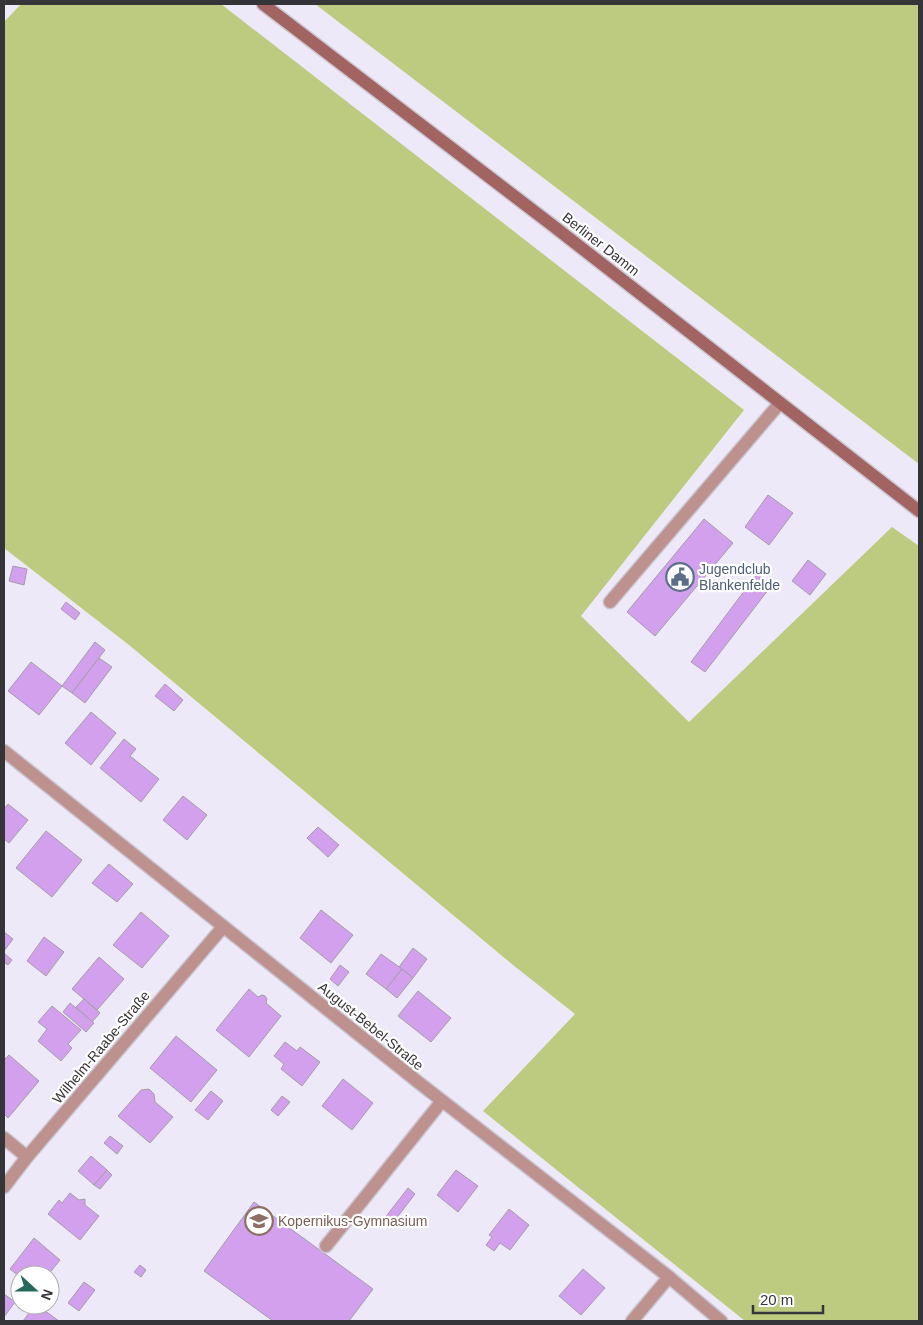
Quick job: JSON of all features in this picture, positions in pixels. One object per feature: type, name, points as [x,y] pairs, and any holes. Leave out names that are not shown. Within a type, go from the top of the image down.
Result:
[{"type":"main road","name":"Berliner Damm","points":[[263,4],[552,225],[919,511]]},
{"type":"street","points":[[610,602],[780,403]]},
{"type":"street","name":"August-Bebel-Straße","points":[[4,751],[222,927],[669,1277],[721,1321]]},
{"type":"street","name":"Wilhelm-Raabe-Straße","points":[[4,1187],[27,1157],[222,927]]},
{"type":"street","points":[[326,1246],[442,1101]]},
{"type":"street","points":[[4,1138],[27,1157]]},
{"type":"street","points":[[632,1321],[669,1277]]},
{"type":"green space","points":[[21,4],[221,4],[744,410],[581,616],[689,722],[892,527],[919,546],[919,1321],[745,1321],[483,1111],[575,1014],[513,965],[129,645],[4,548],[4,22]]},
{"type":"green space","points":[[315,4],[919,4],[919,464]]},
{"type":"building","points":[[768,495],[793,513],[769,545],[745,527]]},
{"type":"building","name":"Jugendclub Blankenfelde","points":[[704,519],[733,543],[655,636],[627,612]]},
{"type":"building","points":[[808,560],[826,574],[810,595],[792,581]]},
{"type":"building","points":[[13,566],[27,569],[24,585],[9,581]]},
{"type":"building","points":[[757,574],[772,585],[705,672],[691,662]]},
{"type":"building","points":[[66,602],[80,613],[75,620],[61,609]]},
{"type":"building","points":[[95,642],[105,650],[72,693],[62,686]]},
{"type":"building","points":[[99,658],[112,667],[85,703],[72,693]]},
{"type":"building","points":[[31,662],[62,686],[39,715],[8,691]]},
{"type":"building","points":[[165,684],[183,700],[174,711],[155,696]]},
{"type":"building","points":[[91,712],[116,733],[91,765],[65,743]]},
{"type":"building","points":[[124,739],[136,749],[130,756],[159,779],[141,802],[100,768]]},
{"type":"building","points":[[183,796],[207,815],[187,840],[163,820]]},
{"type":"building","points":[[8,804],[28,820],[9,843],[4,839],[4,809]]},
{"type":"building","points":[[318,827],[339,845],[328,857],[307,838]]},
{"type":"building","points":[[46,831],[82,860],[52,897],[16,868]]},
{"type":"building","points":[[109,864],[133,884],[117,902],[92,883]]},
{"type":"building","points":[[321,910],[353,935],[331,963],[300,938]]},
{"type":"building","points":[[141,912],[169,936],[142,968],[113,945]]},
{"type":"building","points":[[4,932],[13,939],[4,951]]},
{"type":"building","points":[[44,937],[64,952],[46,976],[27,961]]},
{"type":"building","points":[[413,948],[427,959],[413,978],[399,967]]},
{"type":"building","points":[[4,953],[12,960],[8,965],[4,962]]},
{"type":"building","points":[[381,954],[402,969],[386,989],[366,974]]},
{"type":"building","points":[[99,957],[124,979],[97,1010],[72,989]]},
{"type":"building","points":[[340,965],[349,972],[338,986],[330,979]]},
{"type":"building","points":[[402,969],[413,978],[397,998],[386,989]]},
{"type":"building","points":[[249,989],[258,997],[265,996],[267,999],[266,1003],[281,1016],[249,1057],[216,1030]]},
{"type":"building","points":[[418,991],[451,1018],[431,1042],[398,1016]]},
{"type":"building","points":[[84,999],[100,1013],[92,1022],[76,1007]]},
{"type":"building","points":[[70,1003],[94,1023],[86,1032],[63,1012]]},
{"type":"building","points":[[52,1006],[81,1030],[68,1044],[72,1048],[61,1061],[38,1041],[47,1029],[38,1022]]},
{"type":"building","points":[[176,1036],[217,1070],[191,1102],[150,1068]]},
{"type":"building","points":[[285,1042],[297,1051],[300,1047],[320,1062],[302,1086],[281,1069],[284,1064],[274,1056]]},
{"type":"building","points":[[9,1055],[39,1081],[8,1118],[4,1114],[4,1060]]},
{"type":"building","points":[[343,1079],[373,1103],[352,1130],[322,1106]]},
{"type":"building","points":[[149,1089],[154,1094],[155,1102],[173,1117],[150,1143],[118,1116],[141,1090]]},
{"type":"building","points":[[211,1091],[223,1101],[208,1120],[195,1110]]},
{"type":"building","points":[[282,1096],[290,1102],[278,1116],[271,1110]]},
{"type":"building","points":[[110,1136],[123,1146],[117,1154],[104,1143]]},
{"type":"building","points":[[91,1156],[107,1170],[94,1185],[78,1171]]},
{"type":"building","points":[[107,1170],[112,1175],[100,1189],[94,1185]]},
{"type":"building","points":[[456,1170],[478,1186],[458,1212],[437,1195]]},
{"type":"building","points":[[408,1188],[415,1194],[392,1224],[384,1219]]},
{"type":"building","points":[[70,1193],[79,1200],[85,1199],[85,1205],[99,1216],[80,1240],[48,1214],[59,1200],[62,1203]]},
{"type":"building","points":[[254,1202],[373,1289],[349,1321],[273,1321],[204,1271]]},
{"type":"building","points":[[509,1209],[529,1225],[510,1250],[500,1243],[494,1251],[486,1245],[492,1237],[489,1235]]},
{"type":"building","points":[[34,1238],[60,1260],[56,1265],[13,1265]]},
{"type":"building","points":[[140,1265],[146,1270],[141,1277],[134,1272]]},
{"type":"building","points":[[583,1269],[605,1288],[581,1315],[559,1296]]},
{"type":"building","points":[[84,1282],[95,1290],[79,1311],[68,1303]]},
{"type":"building","points":[[4,1294],[10,1298],[10,1309],[4,1317]]},
{"type":"building","points":[[28,1315],[51,1315],[59,1321],[23,1321]]},
{"type":"place","name":"Jugendclub Blankenfelde","points":[[680,577]]},
{"type":"place","name":"Kopernikus-Gymnasium","points":[[259,1221]]}]
